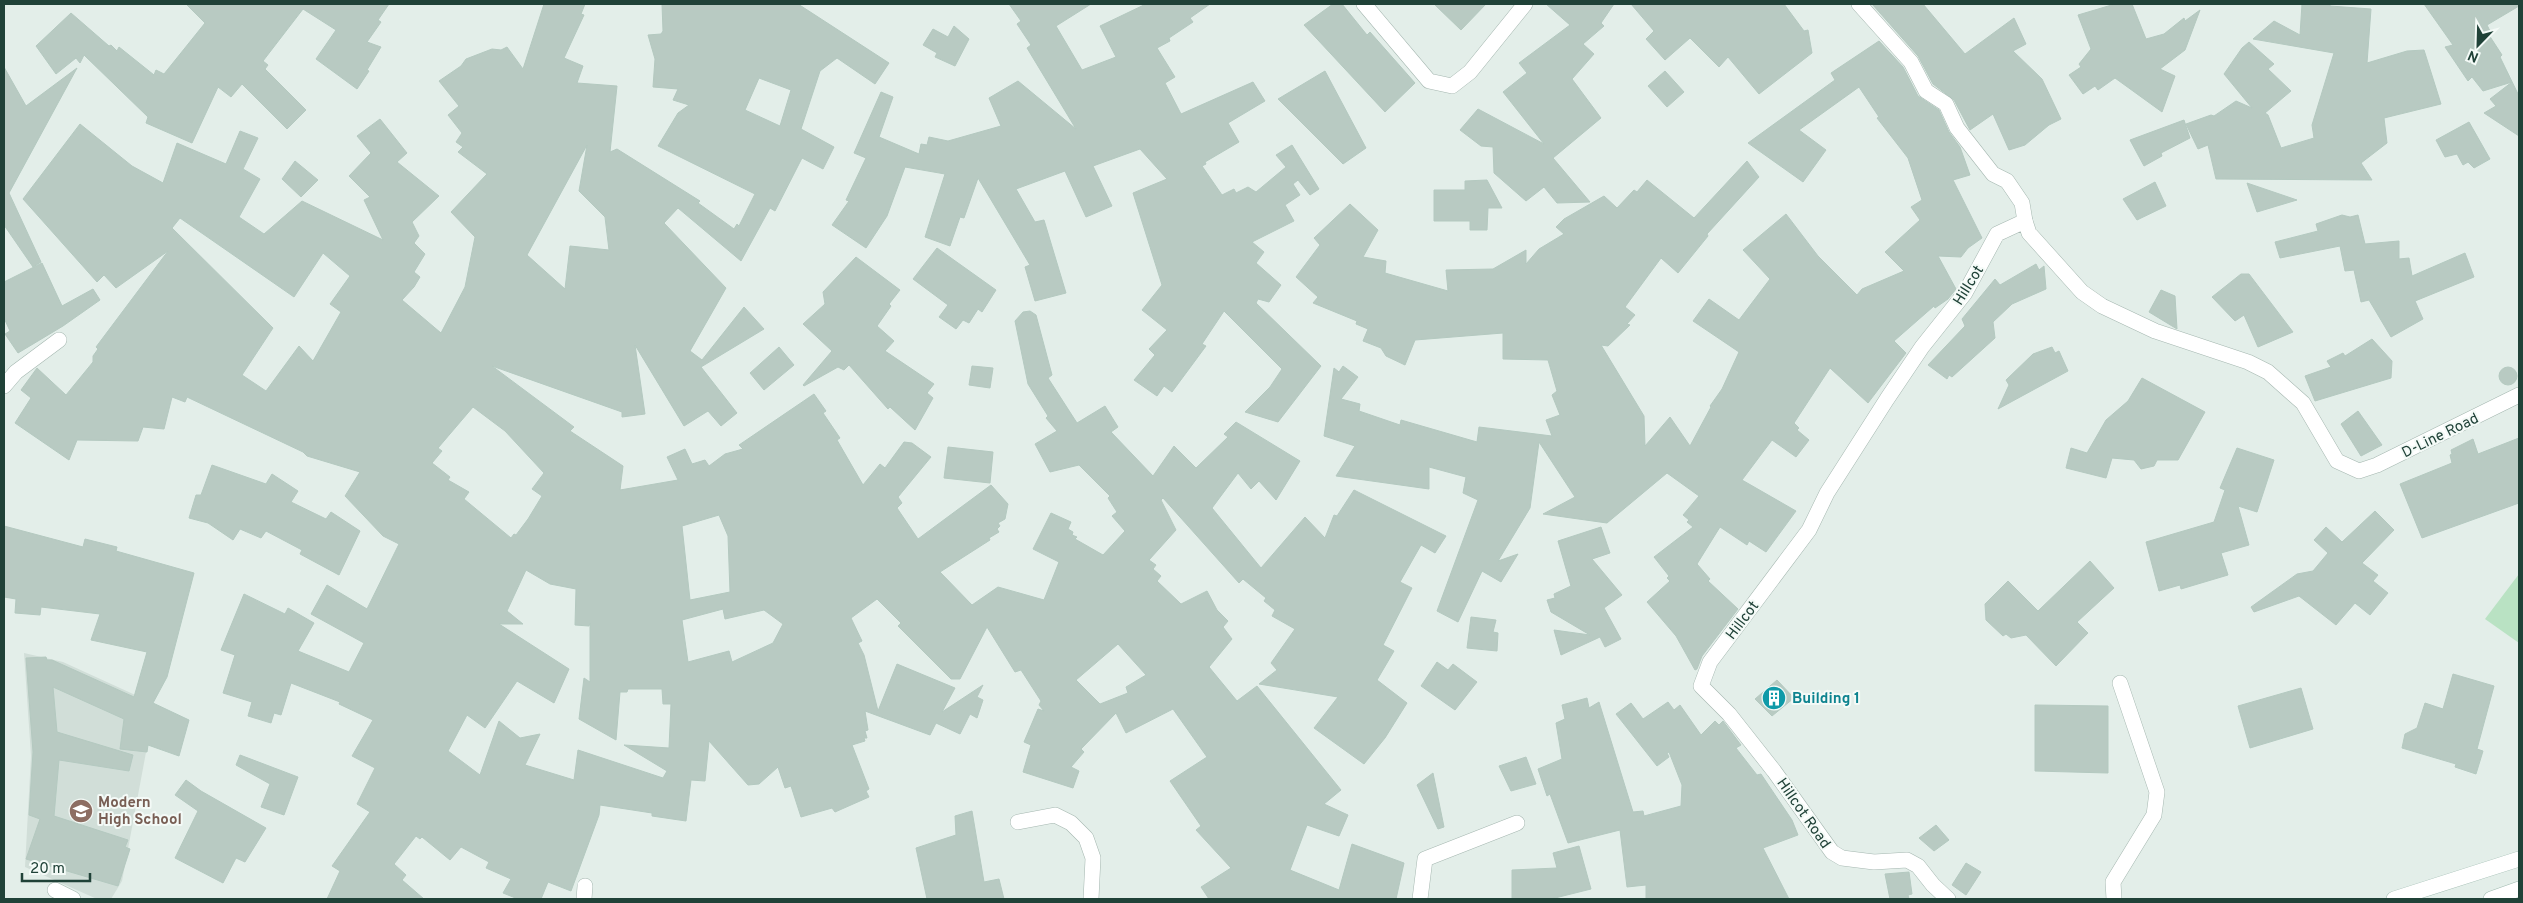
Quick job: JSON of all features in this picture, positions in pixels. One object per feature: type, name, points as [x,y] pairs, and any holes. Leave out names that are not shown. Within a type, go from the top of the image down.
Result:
[{"type":"street","points":[[1364,4],[1429,81],[1452,86],[1470,72],[1525,4]]},
{"type":"street","points":[[1859,4],[1911,62],[1926,91],[1946,104],[1957,128],[1993,174],[2007,181],[2022,203],[2024,221]]},
{"type":"street","name":"D-Line Road","points":[[2024,221],[2029,233],[2082,292],[2102,306],[2155,331],[2248,362],[2268,372],[2303,403],[2337,461],[2359,471],[2377,465],[2519,395]]},
{"type":"street","name":"Hillcot","points":[[1729,714],[1701,686],[1710,662],[1809,530],[1827,493],[1886,399],[1922,347],[1965,293],[1997,234],[2024,221]]},
{"type":"street","points":[[4,386],[16,372],[58,340]]},
{"type":"street","points":[[2114,899],[2113,882],[2154,815],[2157,792],[2120,683]]},
{"type":"street","name":"Hillcot Road","points":[[1729,714],[1774,771],[1832,852],[1842,858],[1874,862],[1907,860],[1918,866],[1933,885],[1948,899]]},
{"type":"street","points":[[1018,822],[1055,816],[1071,823],[1086,838],[1093,858],[1091,899]]},
{"type":"street","points":[[1420,899],[1426,859],[1517,824]]},
{"type":"street","points":[[2394,899],[2519,858]]},
{"type":"street","points":[[2491,899],[2519,889]]},
{"type":"street","points":[[55,890],[73,899]]},
{"type":"shaded area","name":"Modern High School","points":[[24,653],[63,662],[155,704],[122,881],[111,899],[97,899],[25,867],[31,756]]},
{"type":"green space","points":[[2519,574],[2519,643],[2485,619]]},
{"type":"building","points":[[186,4],[389,4],[378,20],[381,22],[367,42],[381,47],[357,89],[316,59],[336,30],[303,9],[263,61],[268,65],[265,69],[306,110],[287,129],[242,84],[231,97],[218,87],[192,143],[146,123],[148,117],[84,55],[80,63],[76,58],[56,74],[36,46],[71,13],[109,46],[111,45],[117,51],[119,47],[154,75],[156,70],[164,74],[205,23]]},
{"type":"building","points":[[544,4],[585,4],[581,14],[584,15],[564,58],[583,66],[577,83],[617,86],[610,152],[617,149],[700,201],[698,203],[734,229],[737,224],[739,226],[755,194],[658,146],[678,113],[689,105],[673,100],[678,89],[653,87],[655,59],[648,35],[661,34],[663,31],[662,4],[798,4],[889,63],[875,84],[837,58],[820,71],[801,129],[834,147],[823,169],[802,158],[775,211],[770,208],[741,261],[678,208],[664,223],[726,288],[690,351],[702,360],[744,307],[764,329],[701,367],[737,413],[721,426],[708,411],[684,426],[635,345],[645,414],[622,417],[622,412],[492,366],[574,427],[570,431],[623,466],[620,490],[678,480],[667,457],[685,449],[692,464],[705,460],[709,466],[725,454],[743,449],[739,445],[814,394],[826,411],[823,413],[840,438],[837,440],[863,485],[880,464],[885,468],[904,442],[912,443],[931,457],[898,497],[902,503],[897,508],[918,539],[991,485],[1008,504],[1005,519],[998,523],[1000,526],[997,529],[999,532],[989,538],[990,540],[940,572],[972,605],[998,587],[1044,600],[1059,562],[1033,549],[1051,513],[1071,522],[1068,529],[1073,532],[1072,535],[1077,537],[1075,539],[1103,555],[1125,531],[1112,516],[1117,512],[1108,498],[1110,496],[1079,465],[1050,472],[1035,444],[1057,431],[1046,418],[1048,416],[1028,384],[1015,321],[1023,312],[1030,311],[1036,315],[1052,375],[1048,378],[1077,423],[1105,406],[1118,427],[1111,432],[1153,476],[1174,446],[1196,468],[1228,437],[1224,434],[1236,422],[1300,461],[1276,500],[1259,481],[1251,489],[1238,473],[1212,508],[1261,568],[1305,517],[1325,538],[1334,515],[1337,516],[1354,490],[1446,536],[1435,553],[1421,545],[1400,582],[1412,588],[1383,645],[1394,651],[1377,680],[1407,703],[1385,738],[1364,764],[1314,728],[1338,697],[1259,684],[1277,670],[1271,663],[1295,629],[1272,616],[1275,610],[1264,601],[1266,598],[1243,579],[1239,583],[1163,498],[1161,500],[1176,530],[1149,560],[1156,565],[1153,569],[1161,576],[1157,581],[1181,604],[1207,591],[1217,610],[1228,621],[1223,627],[1232,639],[1209,667],[1237,701],[1257,686],[1341,790],[1324,804],[1348,815],[1339,836],[1307,825],[1290,870],[1339,890],[1352,844],[1404,863],[1396,899],[1209,899],[1201,887],[1231,868],[1196,830],[1201,826],[1170,781],[1207,757],[1173,709],[1126,733],[1116,713],[1081,749],[1084,752],[1071,767],[1079,771],[1073,788],[1023,772],[1031,745],[1024,742],[1038,709],[1044,711],[1039,705],[1041,701],[1021,670],[1015,672],[987,627],[960,679],[951,679],[898,626],[901,623],[877,599],[851,618],[862,641],[858,643],[864,655],[878,711],[897,664],[955,688],[942,712],[983,685],[977,697],[983,700],[977,718],[970,714],[960,734],[936,723],[930,735],[865,711],[868,730],[865,731],[867,738],[864,738],[865,741],[852,745],[869,789],[866,791],[869,797],[835,812],[832,808],[801,817],[791,786],[785,788],[778,767],[759,784],[748,785],[709,741],[705,781],[691,780],[686,821],[652,816],[652,813],[600,805],[599,815],[571,891],[548,882],[541,899],[518,899],[503,893],[511,879],[486,868],[489,862],[461,847],[450,860],[422,837],[420,839],[416,836],[394,864],[406,875],[402,880],[424,899],[327,899],[340,871],[332,866],[370,812],[357,804],[375,768],[352,756],[373,720],[339,704],[340,702],[291,683],[281,715],[274,713],[271,723],[248,716],[252,702],[223,693],[235,655],[221,650],[244,594],[285,614],[288,608],[314,623],[298,651],[349,672],[364,643],[311,614],[327,585],[367,609],[399,544],[383,536],[345,496],[360,472],[307,456],[303,452],[187,397],[185,402],[172,397],[164,429],[143,427],[138,441],[77,440],[69,460],[15,423],[31,398],[21,390],[37,368],[66,395],[93,362],[93,356],[98,349],[96,347],[168,251],[116,288],[104,275],[97,282],[23,199],[80,124],[132,166],[163,183],[177,143],[226,164],[240,131],[258,138],[243,169],[260,179],[239,217],[264,234],[302,201],[383,240],[364,200],[370,197],[349,176],[371,153],[357,136],[380,119],[407,153],[397,162],[439,196],[412,222],[419,236],[414,243],[425,254],[414,272],[420,277],[402,300],[441,333],[465,287],[475,237],[451,212],[487,174],[458,152],[463,147],[456,142],[462,133],[448,115],[459,106],[439,81],[461,66],[466,59],[492,49],[501,50],[507,47],[523,69]],"holes":[[[759,78],[791,90],[780,126],[745,110]],[[587,145],[579,191],[605,217],[609,250],[570,246],[565,289],[527,255]],[[180,218],[294,297],[323,253],[350,276],[330,304],[341,312],[313,361],[299,346],[266,391],[242,375],[273,328],[172,228]],[[473,407],[505,431],[544,473],[532,489],[542,496],[516,535],[514,534],[511,538],[464,499],[469,492],[448,480],[450,477],[432,463],[442,451],[438,448]],[[719,515],[728,536],[730,592],[690,600],[682,526]],[[526,570],[550,584],[576,589],[575,625],[589,626],[590,623],[590,682],[584,678],[579,719],[616,740],[620,692],[627,692],[628,689],[662,689],[663,704],[671,704],[669,748],[624,745],[667,771],[663,778],[578,750],[574,780],[525,765],[540,734],[520,738],[499,721],[480,775],[448,751],[467,715],[485,728],[517,681],[554,703],[569,669],[499,624],[523,624],[507,611]],[[723,609],[725,619],[764,610],[783,624],[773,643],[732,662],[729,651],[688,662],[682,620]],[[1118,644],[1146,675],[1126,687],[1128,693],[1100,704],[1076,680]]]},
{"type":"building","points":[[1009,4],[1091,4],[1056,26],[1082,70],[1116,57],[1100,26],[1146,4],[1210,4],[1190,18],[1193,22],[1169,38],[1170,41],[1157,48],[1175,77],[1165,83],[1181,114],[1253,82],[1265,101],[1228,123],[1239,142],[1205,162],[1206,164],[1202,166],[1222,195],[1234,189],[1236,193],[1248,187],[1256,192],[1286,167],[1276,155],[1292,145],[1319,189],[1310,195],[1298,180],[1293,184],[1300,195],[1285,205],[1294,221],[1252,242],[1264,252],[1256,263],[1281,285],[1269,302],[1258,299],[1256,303],[1321,366],[1278,422],[1245,412],[1270,387],[1282,369],[1224,311],[1202,344],[1206,346],[1172,392],[1164,386],[1157,396],[1134,380],[1155,355],[1149,349],[1167,330],[1142,310],[1162,285],[1133,193],[1167,179],[1140,149],[1093,166],[1112,206],[1086,217],[1065,171],[1016,189],[1035,222],[1044,220],[1066,293],[1035,301],[1025,267],[1030,265],[978,178],[964,218],[960,217],[950,246],[925,237],[945,174],[905,167],[887,216],[866,248],[832,225],[849,201],[846,200],[866,158],[854,153],[881,92],[893,97],[879,137],[919,154],[921,144],[927,145],[929,137],[948,141],[1001,126],[989,98],[1018,81],[1076,129],[1027,48],[1031,45],[1017,24],[1021,21]]},
{"type":"building","points":[[1333,4],[1342,4],[1367,35],[1370,32],[1415,83],[1385,112],[1304,25]]},
{"type":"building","points":[[1434,4],[1486,4],[1461,30]]},
{"type":"building","points":[[1546,4],[1614,4],[1601,23],[1604,26],[1583,44],[1594,54],[1572,79],[1601,118],[1553,158],[1590,202],[1557,203],[1544,187],[1526,201],[1494,173],[1493,147],[1481,146],[1460,130],[1478,109],[1544,144],[1503,92],[1527,73],[1519,63],[1570,25]]},
{"type":"building","points":[[1631,4],[1784,4],[1804,31],[1808,30],[1812,53],[1759,94],[1728,57],[1719,67],[1690,38],[1665,60],[1646,39],[1654,31]]},
{"type":"building","points":[[1872,4],[1923,4],[1965,54],[2014,18],[2026,44],[2013,51],[2042,79],[2061,119],[2049,125],[2025,145],[2009,150],[1993,114],[1970,130],[1954,100],[1933,84],[1918,56]]},
{"type":"building","points":[[2115,4],[2132,4],[2146,39],[2164,34],[2184,18],[2185,21],[2200,10],[2185,50],[2160,69],[2175,76],[2162,112],[2115,78],[2098,90],[2095,86],[2083,94],[2069,75],[2081,67],[2079,64],[2091,49],[2078,15]]},
{"type":"building","points":[[2302,4],[2330,4],[2330,6],[2371,9],[2367,63],[2407,51],[2424,50],[2441,104],[2384,118],[2387,143],[2361,163],[2372,180],[2216,179],[2208,145],[2198,149],[2186,124],[2211,115],[2214,116],[2236,101],[2252,108],[2224,74],[2242,48],[2249,42],[2274,64],[2268,69],[2291,91],[2265,113],[2268,115],[2281,148],[2314,138],[2312,125],[2334,53],[2253,39],[2274,21],[2300,35]]},
{"type":"building","points":[[2424,4],[2519,4],[2519,6],[2487,25],[2491,33],[2489,35],[2502,55],[2500,57],[2519,96],[2519,136],[2484,113],[2496,106],[2490,99],[2512,82],[2483,91],[2472,77],[2468,81],[2445,47],[2453,45]]},
{"type":"building","points":[[954,26],[969,39],[955,66],[935,57],[937,53],[923,45],[933,29],[948,37]]},
{"type":"building","points":[[1879,41],[1903,67],[1918,96],[1939,110],[1949,132],[1960,147],[1970,175],[1953,180],[1982,238],[1968,248],[1961,257],[1938,256],[1956,289],[1948,299],[1935,308],[1934,306],[1894,341],[1906,353],[1868,403],[1830,368],[1794,423],[1799,428],[1797,430],[1809,440],[1796,457],[1772,440],[1742,480],[1796,511],[1766,552],[1749,541],[1747,545],[1720,527],[1697,564],[1710,579],[1708,581],[1738,609],[1702,656],[1697,669],[1695,670],[1676,636],[1647,602],[1670,581],[1667,578],[1669,576],[1654,557],[1693,527],[1683,515],[1699,496],[1667,473],[1607,523],[1543,514],[1575,497],[1539,442],[1530,508],[1498,561],[1518,554],[1501,582],[1482,571],[1458,622],[1437,611],[1478,500],[1463,493],[1466,477],[1429,467],[1429,489],[1336,476],[1355,446],[1324,436],[1334,368],[1339,372],[1343,366],[1358,377],[1341,399],[1360,404],[1359,411],[1400,425],[1401,420],[1477,442],[1479,427],[1552,436],[1546,420],[1560,415],[1552,395],[1557,391],[1548,360],[1503,359],[1503,333],[1415,340],[1405,365],[1386,356],[1381,348],[1363,341],[1368,329],[1356,324],[1357,321],[1313,303],[1318,297],[1296,277],[1320,245],[1314,238],[1350,204],[1378,230],[1363,257],[1386,261],[1385,273],[1448,291],[1446,270],[1493,269],[1526,250],[1526,264],[1539,249],[1564,234],[1556,227],[1564,219],[1604,196],[1617,208],[1634,190],[1637,192],[1647,180],[1694,218],[1747,161],[1759,177],[1707,234],[1708,236],[1678,273],[1661,258],[1625,307],[1635,315],[1627,324],[1630,325],[1608,346],[1601,345],[1644,416],[1645,446],[1670,417],[1690,446],[1710,406],[1722,389],[1739,352],[1693,321],[1709,299],[1739,320],[1770,279],[1743,250],[1786,214],[1818,256],[1857,295],[1862,289],[1904,271],[1885,252],[1920,220],[1911,207],[1922,200],[1908,158],[1877,118],[1879,117],[1859,87],[1799,130],[1826,150],[1803,182],[1748,143],[1835,80],[1831,73]]},
{"type":"building","points":[[4,67],[26,106],[77,68],[9,193],[41,262],[33,267],[4,225]]},
{"type":"building","points":[[1325,71],[1366,148],[1343,164],[1278,99]]},
{"type":"building","points":[[1665,71],[1684,92],[1667,107],[1648,86]]},
{"type":"building","points":[[2184,120],[2190,138],[2161,153],[2162,156],[2144,166],[2130,140]]},
{"type":"building","points":[[2469,122],[2490,159],[2474,168],[2468,162],[2463,165],[2457,154],[2445,157],[2436,140]]},
{"type":"building","points":[[295,161],[318,180],[301,197],[282,179]]},
{"type":"building","points":[[1487,180],[1502,208],[1488,208],[1487,230],[1470,230],[1470,221],[1434,221],[1434,190],[1465,190],[1465,181]]},
{"type":"building","points":[[2155,182],[2166,206],[2137,220],[2123,199]]},
{"type":"building","points":[[2247,183],[2297,200],[2257,212]]},
{"type":"building","points":[[2342,215],[2350,217],[2358,215],[2365,244],[2399,241],[2399,259],[2409,258],[2412,276],[2465,253],[2474,277],[2415,301],[2423,319],[2391,337],[2369,300],[2361,302],[2354,270],[2345,271],[2340,246],[2280,258],[2275,242],[2318,231],[2316,224]]},
{"type":"building","points":[[937,248],[996,290],[982,312],[978,309],[969,323],[963,320],[956,329],[939,317],[948,305],[913,279]]},
{"type":"building","points":[[856,257],[900,290],[889,304],[891,306],[877,326],[894,341],[885,351],[934,384],[927,393],[933,398],[915,430],[890,407],[888,409],[849,365],[844,370],[838,367],[803,385],[832,351],[803,324],[825,304],[823,292]]},
{"type":"building","points":[[42,263],[62,306],[93,289],[100,300],[63,326],[18,353],[5,334],[10,331],[4,318],[4,282]]},
{"type":"building","points":[[2036,264],[2039,270],[2044,266],[2046,289],[2012,304],[1993,322],[1995,338],[1952,377],[1949,375],[1947,379],[1928,365],[1965,326],[1962,319],[1995,279],[2000,285]]},
{"type":"building","points":[[2241,274],[2249,274],[2293,332],[2258,347],[2244,315],[2235,321],[2212,297]]},
{"type":"building","points":[[2161,290],[2175,296],[2177,329],[2149,312]]},
{"type":"building","points":[[2372,339],[2392,361],[2391,378],[2315,401],[2305,376],[2331,367],[2327,361],[2343,353],[2345,356]]},
{"type":"building","points":[[779,347],[794,365],[764,390],[750,373]]},
{"type":"building","points":[[2052,347],[2055,353],[2059,351],[2068,371],[1998,409],[2009,385],[2006,380],[2033,354]]},
{"type":"building","points":[[972,366],[993,368],[990,388],[969,385]]},
{"type":"building","points":[[2504,367],[2512,367],[2517,372],[2515,383],[2504,385],[2499,380],[2499,372]]},
{"type":"building","points":[[2142,378],[2205,412],[2178,460],[2157,460],[2154,466],[2141,469],[2134,460],[2112,458],[2106,478],[2066,468],[2071,448],[2087,453],[2106,420],[2128,401]]},
{"type":"building","points":[[2358,411],[2382,445],[2361,456],[2341,424]]},
{"type":"building","points":[[2519,438],[2519,503],[2422,538],[2400,484],[2452,463],[2451,450],[2473,439],[2478,454]]},
{"type":"building","points":[[948,447],[993,452],[990,483],[944,478]]},
{"type":"building","points":[[2237,448],[2274,460],[2257,512],[2238,506],[2249,545],[2221,553],[2228,575],[2181,589],[2180,585],[2159,591],[2146,542],[2214,522],[2225,490],[2220,488]]},
{"type":"building","points":[[212,465],[266,484],[272,474],[298,491],[291,502],[326,519],[331,512],[360,531],[339,575],[300,554],[302,550],[266,531],[261,538],[240,529],[233,540],[208,523],[189,518],[196,495],[201,495]]},
{"type":"building","points":[[2375,511],[2394,530],[2362,563],[2378,575],[2373,581],[2388,593],[2370,615],[2355,603],[2336,625],[2299,596],[2254,612],[2251,607],[2297,574],[2313,571],[2328,553],[2314,540],[2326,527],[2342,542]]},
{"type":"building","points":[[4,526],[83,547],[85,539],[117,547],[116,551],[194,573],[167,677],[153,703],[189,720],[179,756],[148,745],[147,752],[120,749],[124,719],[53,687],[57,732],[133,755],[129,771],[59,760],[54,816],[128,840],[125,847],[130,849],[118,886],[26,859],[40,819],[29,815],[33,752],[26,658],[46,657],[47,660],[52,660],[134,697],[147,652],[91,640],[100,614],[41,607],[40,615],[15,613],[16,599],[4,597]]},
{"type":"building","points":[[1601,527],[1610,553],[1592,559],[1622,595],[1604,608],[1621,639],[1605,647],[1600,637],[1561,655],[1554,630],[1590,635],[1551,612],[1547,600],[1555,598],[1554,594],[1571,586],[1558,541]]},
{"type":"building","points":[[2090,561],[2114,588],[2077,622],[2088,633],[2056,666],[2026,635],[2011,638],[2006,634],[2003,636],[1986,620],[1985,604],[2008,581],[2038,611]]},
{"type":"building","points":[[1471,617],[1496,620],[1493,632],[1498,633],[1497,651],[1467,648]]},
{"type":"building","points":[[1437,662],[1448,670],[1453,664],[1477,682],[1455,710],[1421,686]]},
{"type":"building","points":[[2453,674],[2494,686],[2477,749],[2483,751],[2476,774],[2455,767],[2456,764],[2402,748],[2405,734],[2417,728],[2425,703],[2443,709]]},
{"type":"building","name":"Building 1","points":[[1777,680],[1794,698],[1772,716],[1755,699]]},
{"type":"building","points":[[2301,688],[2313,729],[2250,748],[2238,706]]},
{"type":"building","points":[[1587,698],[1589,708],[1599,702],[1633,812],[1643,811],[1644,816],[1681,806],[1682,785],[1669,752],[1667,753],[1669,757],[1657,766],[1616,714],[1631,703],[1643,719],[1668,702],[1674,710],[1680,705],[1701,735],[1715,721],[1719,725],[1723,721],[1741,745],[1736,748],[1757,775],[1761,774],[1792,820],[1798,835],[1763,848],[1789,899],[1646,899],[1646,885],[1627,887],[1620,830],[1568,843],[1550,794],[1547,796],[1538,769],[1562,759],[1556,723],[1565,719],[1562,705]]},
{"type":"building","points":[[2035,705],[2108,706],[2108,773],[2035,771]]},
{"type":"building","points":[[240,755],[298,777],[284,815],[261,807],[270,784],[236,765]]},
{"type":"building","points":[[1526,757],[1536,784],[1511,791],[1499,766]]},
{"type":"building","points":[[1433,773],[1444,827],[1438,829],[1417,785]]},
{"type":"building","points":[[186,780],[201,791],[266,828],[245,862],[236,858],[223,883],[175,858],[198,811],[175,795]]},
{"type":"building","points":[[972,811],[984,882],[999,879],[1004,899],[927,899],[916,848],[956,835],[955,816]]},
{"type":"building","points":[[1936,825],[1949,840],[1934,851],[1919,838]]},
{"type":"building","points":[[1579,846],[1591,889],[1551,899],[1512,899],[1512,870],[1557,868],[1553,853]]},
{"type":"building","points":[[1966,863],[1981,872],[1966,895],[1952,885]]},
{"type":"building","points":[[1909,872],[1912,894],[1908,895],[1909,899],[1890,899],[1885,874]]},
{"type":"place","name":"Building 1","points":[[1774,698]]},
{"type":"place","name":"Modern High School","points":[[81,811]]}]
